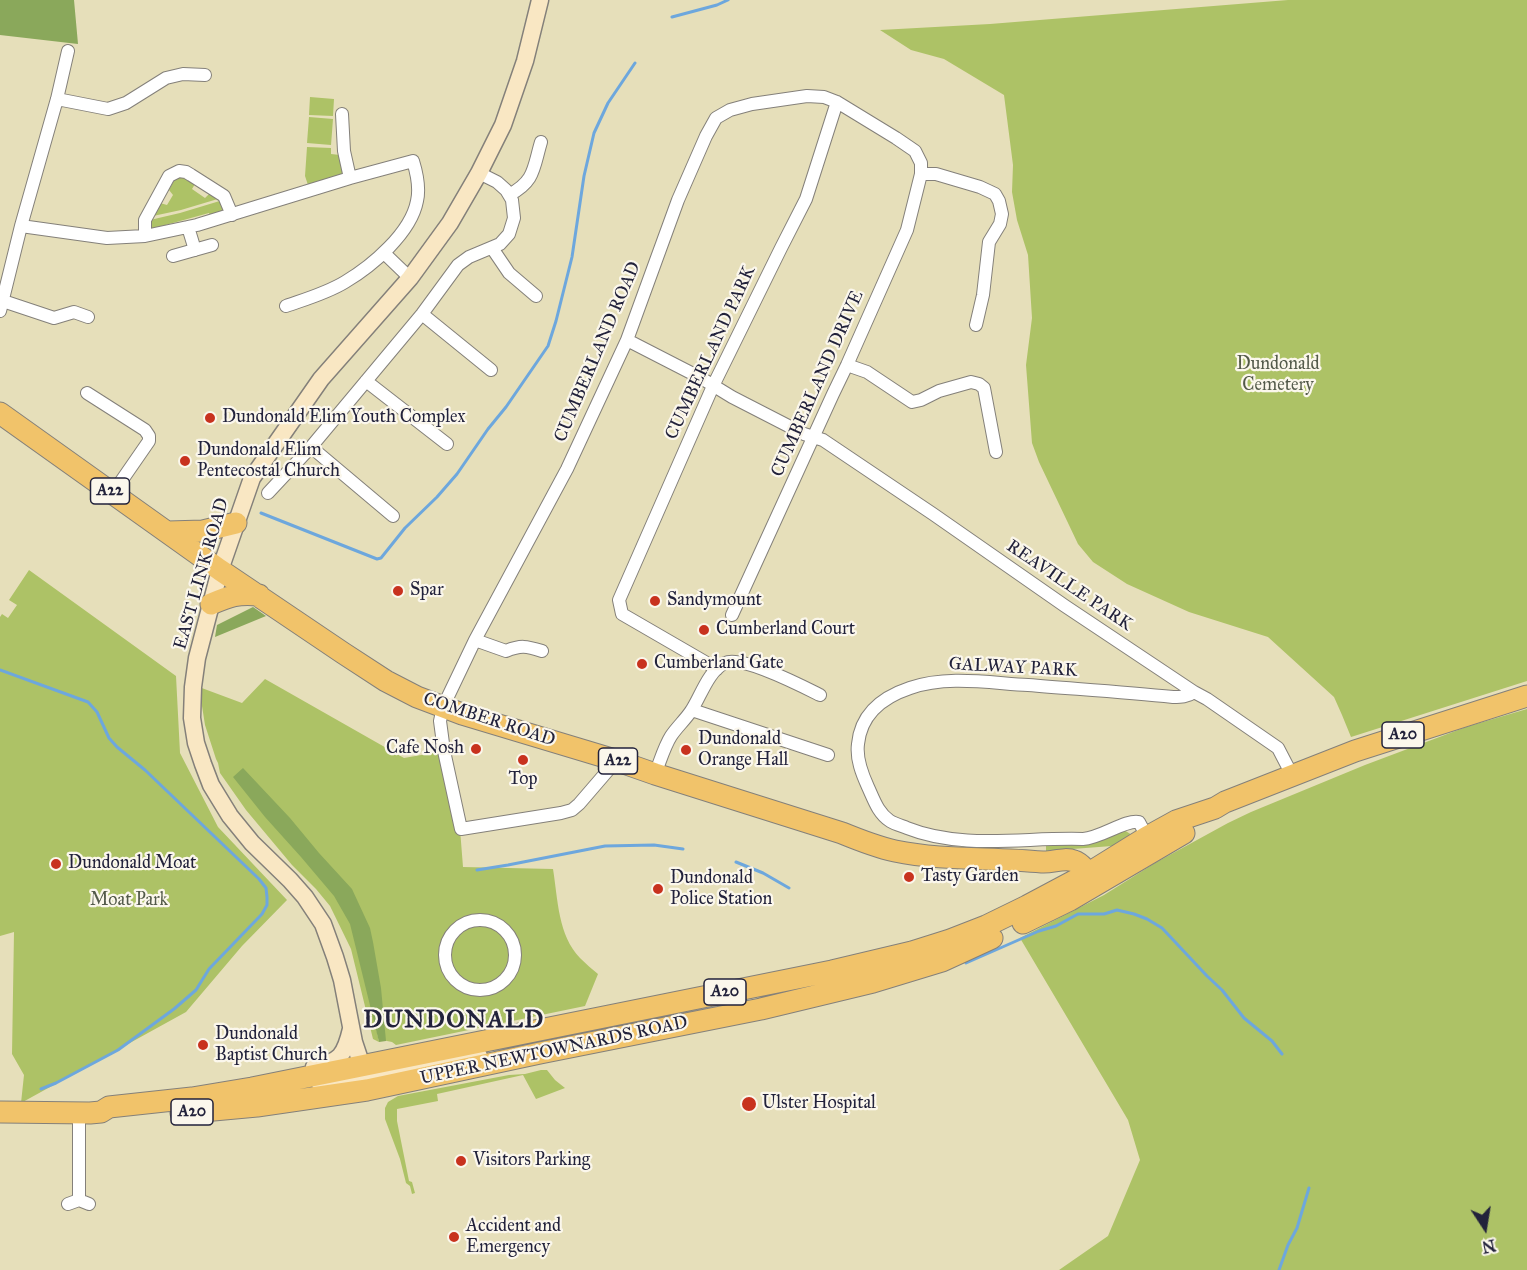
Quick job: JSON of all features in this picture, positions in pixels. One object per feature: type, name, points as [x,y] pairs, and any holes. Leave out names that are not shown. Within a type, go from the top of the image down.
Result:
[{"type":"highway","name":"COMBER ROAD","points":[[0,412],[220,570],[386,681],[417,697],[462,714],[615,760],[895,851],[965,859],[1075,861],[1092,880]]},
{"type":"highway","points":[[168,532],[203,531],[236,523]]},
{"type":"highway","points":[[211,604],[234,595],[259,595]]},
{"type":"highway","name":"UPPER NEWTOWNARDS ROAD","points":[[90,1113],[109,1107],[192,1098],[261,1086],[496,1063],[761,1009],[873,982],[942,961],[1056,908],[1092,880],[1114,858],[1176,821],[1215,808],[1355,751],[1527,696]]},
{"type":"highway","name":"UPPER NEWTOWNARDS ROAD","points":[[0,1112],[90,1113],[111,1117],[154,1116],[257,1106],[365,1077],[883,960],[968,933],[1010,915],[1052,893],[1092,880],[1202,822],[1215,808]]},
{"type":"highway","name":"COMBER ROAD","points":[[1047,862],[1055,856],[1114,858]]},
{"type":"highway","points":[[1047,862],[1058,877],[1058,883],[1052,893]]},
{"type":"street","name":"EAST LINK ROAD","points":[[365,1077],[354,1042],[342,980],[323,924],[305,897],[252,843],[230,816],[211,785],[196,743],[192,718],[197,658],[220,570],[252,478],[321,379],[410,278],[450,223],[503,125],[521,76],[540,0]]},
{"type":"street","points":[[68,51],[1,306],[54,318],[74,312],[88,318]]},
{"type":"street","points":[[57,99],[108,109],[126,103],[166,78],[183,74],[206,75]]},
{"type":"street","name":"CUMBERLAND ROAD","points":[[443,707],[475,639],[567,468],[627,340],[678,200],[716,118],[730,110],[776,100],[807,96],[837,102]]},
{"type":"street","points":[[837,102],[915,151],[921,168],[995,194],[1002,214],[1000,224],[989,242],[983,295],[976,325]]},
{"type":"street","name":"CUMBERLAND PARK","points":[[717,669],[622,614],[619,600],[713,386],[806,199],[837,102]]},
{"type":"street","points":[[342,114],[344,151],[350,178]]},
{"type":"street","points":[[509,195],[524,186],[531,177],[541,142]]},
{"type":"street","points":[[21,226],[107,238],[145,236],[188,227],[412,161],[419,187],[417,202],[402,232],[384,253],[346,282],[321,294],[286,306]]},
{"type":"street","name":"CUMBERLAND DRIVE","points":[[732,615],[907,230],[921,168]]},
{"type":"street","points":[[145,236],[145,220],[169,176],[179,171],[191,174],[224,196],[232,214]]},
{"type":"street","points":[[268,493],[311,447],[422,314],[458,265],[469,257],[500,244],[509,234],[514,218],[512,200],[497,182],[479,173]]},
{"type":"street","points":[[188,227],[195,250]]},
{"type":"street","points":[[173,256],[212,245]]},
{"type":"street","points":[[492,248],[509,273],[537,296]]},
{"type":"street","points":[[384,253],[410,278]]},
{"type":"street","points":[[422,314],[491,370]]},
{"type":"street","name":"REAVILLE PARK","points":[[627,340],[804,434],[823,440],[872,472],[1065,606],[1208,699],[1278,748],[1292,775]]},
{"type":"street","points":[[847,365],[867,372],[912,402],[971,382],[979,384],[984,388],[996,452]]},
{"type":"street","points":[[366,381],[447,444]]},
{"type":"street","points":[[87,393],[145,430],[149,436],[149,441],[113,493]]},
{"type":"street","points":[[311,447],[393,516]]},
{"type":"street","points":[[475,639],[506,651],[525,646],[542,651]]},
{"type":"street","points":[[655,774],[670,737],[692,710],[705,684],[726,662],[740,662],[787,678],[820,695]]},
{"type":"street","name":"GALWAY PARK","points":[[1147,837],[1139,822],[1135,821],[1130,821],[1089,839],[984,841],[935,836],[891,822],[878,808],[858,758],[858,743],[863,724],[872,710],[889,697],[912,687],[930,683],[951,681],[990,683],[1173,697],[1182,697],[1194,692]]},
{"type":"street","points":[[443,707],[440,721],[444,751],[460,829],[572,810],[615,760]]},
{"type":"street","points":[[692,710],[828,755]]},
{"type":"street","points":[[474,920],[485,920],[496,924],[505,930],[517,944],[515,961],[505,980],[496,987],[485,990],[473,990],[462,985],[441,962],[453,932],[474,920]]},
{"type":"street","points":[[261,1086],[280,1074],[325,1065],[335,1060],[348,1045],[352,1027]]},
{"type":"street","points":[[79,1203],[90,1113]]},
{"type":"green space","points":[[0,0],[74,0],[78,44],[0,35]]},
{"type":"green space","name":"Dundonald Cemetery","points":[[1288,0],[1527,0],[1527,681],[1351,737],[1334,697],[1268,637],[1189,612],[1127,584],[1093,562],[1078,544],[1032,443],[1026,365],[1032,318],[1028,255],[1017,220],[1012,192],[1013,165],[1004,95],[944,59],[911,50],[880,30],[990,24]]},
{"type":"green space","points":[[310,97],[334,99],[333,116],[309,115]]},
{"type":"green space","points":[[309,117],[333,119],[331,145],[307,143]]},
{"type":"green space","points":[[307,147],[331,148],[331,154],[340,155],[342,175],[308,185],[305,176]]},
{"type":"green space","points":[[187,176],[195,184],[192,189],[205,198],[210,193],[221,198],[153,216],[160,203],[167,205],[173,195],[169,190],[175,178]]},
{"type":"green space","points":[[223,200],[226,207],[223,212],[210,216],[209,213],[151,229],[150,220]]},
{"type":"green space","name":"Moat Park","points":[[29,570],[176,676],[180,753],[218,827],[287,900],[242,946],[186,1012],[21,1103],[24,1075],[12,1054],[14,932],[0,936],[0,617],[2,614],[8,618],[17,605],[9,600]]},
{"type":"green space","points":[[253,607],[266,616],[215,637],[217,625]]},
{"type":"green space","points":[[265,679],[404,758],[444,751],[460,829],[463,867],[553,869],[560,917],[567,939],[580,958],[598,974],[585,1006],[396,1045],[382,1040],[366,980],[379,1042],[373,1039],[351,949],[330,906],[246,810],[220,773],[205,725],[199,687],[242,703]]},
{"type":"green space","points":[[1527,709],[1527,1270],[1059,1270],[1108,1236],[1140,1160],[1128,1120],[1020,938],[1104,895],[1155,863],[1251,812],[1466,727]]},
{"type":"green space","points":[[243,768],[352,889],[370,928],[381,988],[386,1041],[379,1042],[350,924],[334,896],[233,777]]},
{"type":"green space","points":[[1124,830],[1132,835],[1112,846],[1046,851],[1046,846],[1080,843]]},
{"type":"green space","points":[[547,1070],[565,1088],[536,1099],[523,1075],[437,1094],[438,1101],[397,1109],[397,1121],[409,1181],[412,1182],[415,1193],[412,1194],[410,1186],[406,1183],[385,1119],[385,1108],[388,1102],[398,1096]]},
{"type":"waterway","points":[[672,17],[728,0]]},
{"type":"waterway","points":[[261,513],[377,559],[381,558],[405,528],[457,474],[548,346],[572,257],[584,176],[594,133],[608,103],[635,63]]},
{"type":"waterway","points":[[0,670],[88,702],[97,712],[109,738],[117,747],[145,770],[259,879],[266,888],[267,897],[267,905],[262,914],[209,969],[196,990],[174,1009],[118,1050],[41,1089]]},
{"type":"waterway","points":[[477,870],[605,846],[654,845],[683,849]]},
{"type":"waterway","points":[[736,862],[763,873],[789,888]]},
{"type":"waterway","points":[[966,963],[1039,931],[1056,926],[1078,914],[1104,914],[1117,910],[1134,914],[1162,928],[1222,990],[1244,1018],[1272,1041],[1282,1054]]},
{"type":"waterway","points":[[1279,1270],[1297,1228],[1309,1188]]},
{"type":"place","name":"Dundonald Elim Youth Complex","points":[[210,418]]},
{"type":"place","name":"Dundonald Elim Pentecostal Church","points":[[185,461]]},
{"type":"place","name":"Spar","points":[[398,591]]},
{"type":"place","name":"Sandymount","points":[[655,601]]},
{"type":"place","name":"Cumberland Court","points":[[704,630]]},
{"type":"place","name":"Cumberland Gate","points":[[642,664]]},
{"type":"place","name":"Cafe Nosh","points":[[476,749]]},
{"type":"place","name":"Dundonald Orange Hall","points":[[686,750]]},
{"type":"place","name":"Top","points":[[523,760]]},
{"type":"place","name":"Dundonald Moat","points":[[56,864]]},
{"type":"place","name":"Tasty Garden","points":[[909,877]]},
{"type":"place","name":"Dundonald Police Station","points":[[658,889]]},
{"type":"place","name":"Dundonald Baptist Church","points":[[203,1045]]},
{"type":"place","name":"Ulster Hospital","points":[[749,1104]]},
{"type":"place","name":"Visitors Parking","points":[[461,1161]]},
{"type":"place","name":"Accident and Emergency","points":[[454,1237]]},
{"type":"district","name":"DUNDONALD","points":[[454,1021]]}]
